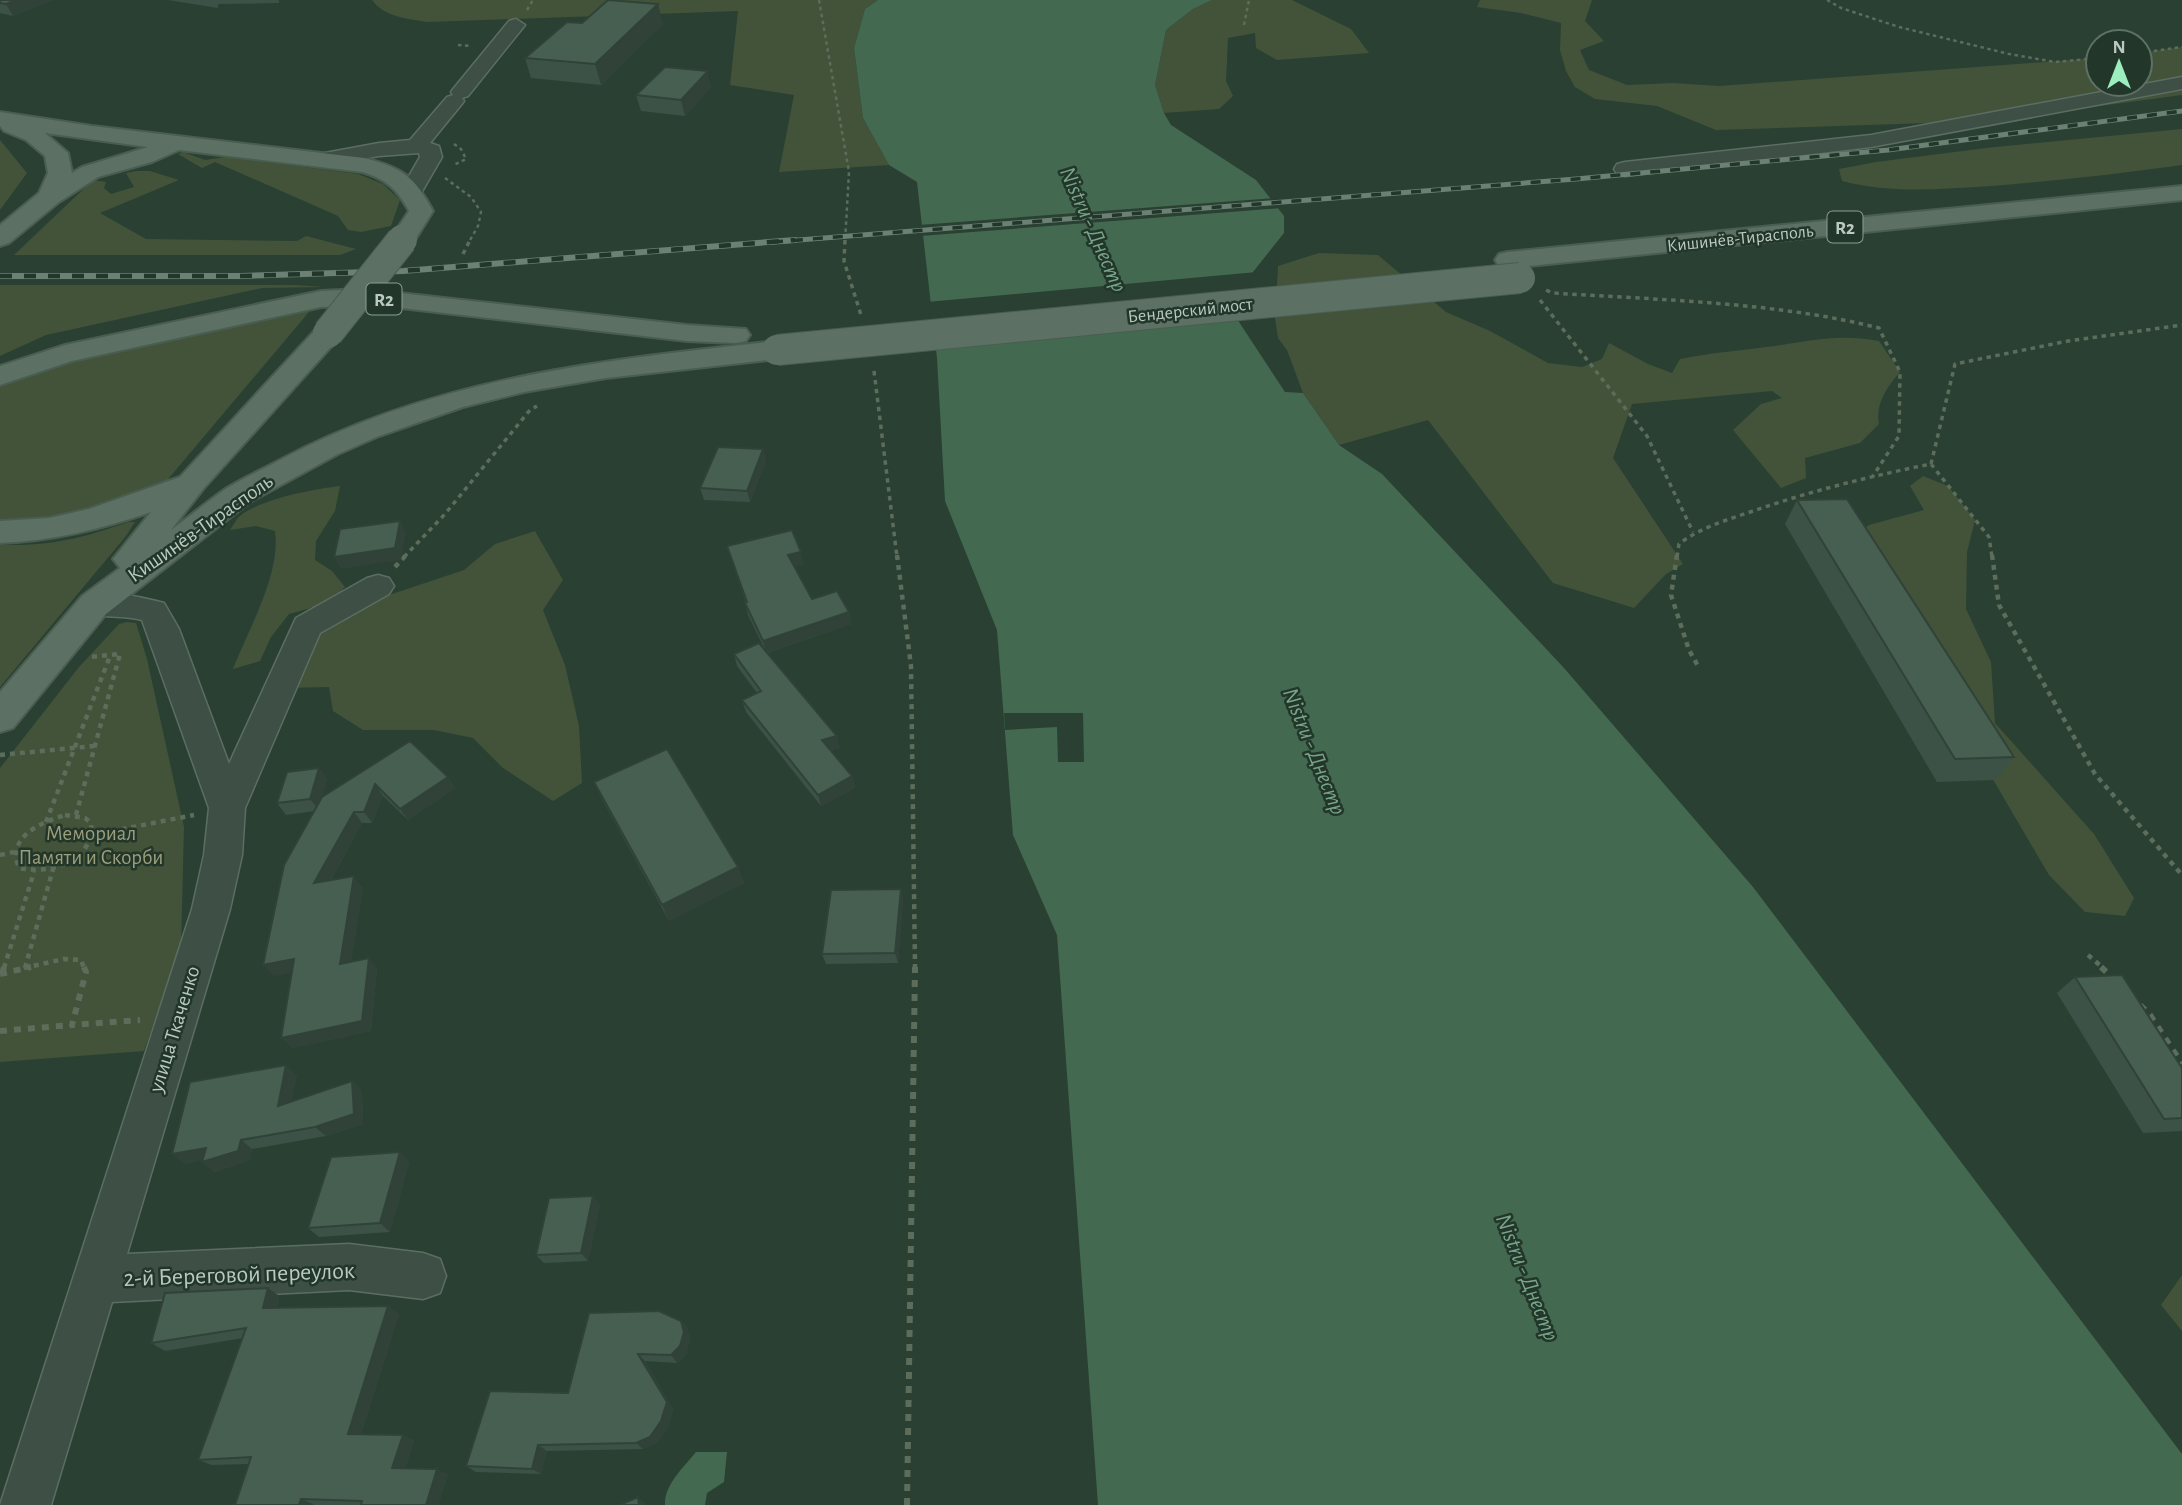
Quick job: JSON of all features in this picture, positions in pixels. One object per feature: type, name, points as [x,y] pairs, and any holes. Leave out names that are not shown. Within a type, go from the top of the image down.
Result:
[{"type":"main road","points":[[0,120],[364,165],[391,172],[412,190]]},
{"type":"main road","points":[[0,120],[34,135],[56,153],[60,173],[50,197]]},
{"type":"main road","points":[[5,233],[50,197],[90,172],[144,157],[180,142]]},
{"type":"main road","name":"R2","points":[[94,605],[193,481],[328,333],[406,235],[421,211],[412,190]]},
{"type":"main road","name":"Кишинёв-Тирасполь","points":[[1518,273],[2182,193]]},
{"type":"main road","name":"Кишинёв-Тирасполь","points":[[1518,273],[2182,209]]},
{"type":"main road","name":"Бендерский мост","points":[[777,340],[1518,273]]},
{"type":"main road","name":"R2","points":[[0,376],[65,354],[321,299],[363,297],[687,333],[777,340]]},
{"type":"main road","name":"Кишинёв-Тирасполь","points":[[0,718],[94,605],[239,495],[327,447],[368,429],[453,400],[549,379],[777,340]]},
{"type":"main road","name":"R2","points":[[0,532],[32,532],[82,524],[138,506],[193,481]]},
{"type":"street","points":[[416,146],[516,25]]},
{"type":"street","points":[[1625,169],[1871,141],[2182,83]]},
{"type":"street","points":[[322,160],[416,146],[426,147],[431,151],[431,157],[412,190]]},
{"type":"street","points":[[227,808],[307,626],[378,586]]},
{"type":"street","name":"улица Ткаченко","points":[[25,1505],[213,899],[223,855],[227,808],[163,629],[153,611],[126,605],[94,605]]},
{"type":"street","name":"2-й Береговой переулок","points":[[96,1279],[349,1267],[424,1276]]},
{"type":"path","points":[[819,0],[849,172],[844,261],[864,326]]},
{"type":"path","points":[[1244,25],[1249,0]]},
{"type":"path","points":[[1827,0],[1834,6],[1870,18],[2011,54],[2054,62],[2084,59]]},
{"type":"path","points":[[2154,51],[2182,47]]},
{"type":"path","points":[[444,177],[471,197],[481,212],[478,226],[463,254]]},
{"type":"path","points":[[1518,273],[1553,293],[1691,302],[1840,318],[1879,328],[1900,372],[1899,436],[1874,475]]},
{"type":"path","points":[[1518,273],[1647,436],[1693,531]]},
{"type":"path","points":[[1931,464],[1955,364],[2026,348],[2182,325]]},
{"type":"path","points":[[874,366],[911,674],[916,893],[907,1505]]},
{"type":"path","points":[[378,586],[445,514],[530,410],[540,405]]},
{"type":"path","points":[[1699,666],[1689,650],[1671,596],[1679,544],[1693,531],[1874,475],[1931,464]]},
{"type":"path","points":[[1931,464],[1989,537],[1998,605],[2095,774],[2182,875]]},
{"type":"path","points":[[46,822],[72,748],[110,656],[120,654],[76,816]]},
{"type":"path","points":[[0,755],[94,746]]},
{"type":"path","points":[[92,835],[227,808]]},
{"type":"path","points":[[65,816],[76,816],[90,823],[92,835],[86,848],[52,869],[34,872],[19,868],[14,861],[14,852],[27,833],[46,822],[65,816]]},
{"type":"path","points":[[0,855],[14,852]]},
{"type":"path","points":[[25,969],[52,869]]},
{"type":"path","points":[[34,872],[1,974],[64,959],[81,960],[86,972],[72,1025]]},
{"type":"path","points":[[2088,955],[2124,989]]},
{"type":"path","points":[[2133,998],[2150,1015],[2182,1064]]},
{"type":"path","points":[[0,1031],[177,1018]]},
{"type":"green space","points":[[372,0],[878,0],[865,9],[854,48],[863,118],[889,165],[779,172],[794,95],[730,85],[738,11],[428,22],[390,14]]},
{"type":"green space","points":[[1212,0],[1292,0],[1351,29],[1369,53],[1277,60],[1256,48],[1255,33],[1228,38],[1226,81],[1233,96],[1219,109],[1164,113],[1155,85],[1166,30],[1193,9]]},
{"type":"green space","points":[[1480,0],[1592,0],[1585,21],[1604,41],[1580,50],[1589,70],[1627,85],[1673,83],[1719,86],[2084,59],[2084,98],[2154,98],[2154,51],[2182,47],[2182,95],[2063,111],[1928,123],[1716,130],[1657,106],[1595,99],[1575,87],[1566,71],[1560,50],[1561,23],[1521,13],[1477,7]]},
{"type":"green space","points":[[2182,129],[2182,165],[2110,174],[1991,186],[1916,190],[1879,188],[1842,181],[1839,169],[1986,148]]},
{"type":"green space","points":[[0,140],[27,173],[0,210]]},
{"type":"green space","points":[[183,152],[205,160],[225,157],[358,174],[383,184],[400,200],[391,226],[361,232],[348,230],[338,216],[215,162],[202,168],[178,154]]},
{"type":"green space","points":[[150,171],[179,180],[100,213],[146,239],[297,241],[306,236],[356,249],[340,255],[14,255],[93,180],[106,182],[104,188],[111,194],[134,187],[126,173]]},
{"type":"green space","points":[[1319,253],[1378,255],[1446,312],[1490,331],[1548,363],[1582,367],[1602,359],[1609,343],[1648,364],[1672,373],[1680,359],[1822,339],[1849,338],[1879,341],[1900,372],[1880,403],[1879,424],[1860,443],[1805,458],[1806,478],[1781,488],[1733,430],[1761,404],[1782,398],[1772,391],[1632,404],[1613,458],[1683,564],[1666,574],[1634,608],[1553,583],[1428,420],[1339,445],[1303,393],[1287,350],[1278,338],[1275,318],[1278,266]]},
{"type":"green space","points":[[0,285],[324,287],[262,288],[46,335],[0,356]]},
{"type":"green space","points":[[298,311],[309,312],[164,484],[94,514],[0,525],[0,383],[19,374],[217,326]]},
{"type":"green space","points":[[1923,476],[1948,486],[1975,520],[1967,552],[1966,609],[1991,662],[1995,723],[2094,834],[2134,898],[2125,916],[2085,912],[2049,875],[1852,539],[1869,525],[1924,510],[1910,486]]},
{"type":"green space","points":[[340,486],[335,511],[316,541],[315,560],[332,571],[345,587],[329,603],[289,614],[271,637],[260,661],[233,669],[269,583],[276,548],[275,531],[256,526],[230,530],[240,516],[260,505],[302,492]]},
{"type":"green space","points":[[135,522],[126,536],[0,687],[0,545],[65,540]]},
{"type":"green space","points":[[535,531],[563,580],[543,610],[565,665],[579,726],[582,783],[553,801],[503,768],[473,738],[434,730],[363,730],[333,711],[329,687],[284,688],[297,660],[321,632],[365,603],[464,570],[495,544]]},
{"type":"green space","name":"Мемориал Памяти и Скорби","points":[[136,623],[147,659],[184,827],[181,946],[144,1051],[0,1062],[0,768],[79,667],[119,624]]},
{"type":"green space","points":[[2182,1275],[2182,1331],[2161,1305]]},
{"type":"water","name":"Nistru - Днестр","points":[[878,0],[1212,0],[1193,9],[1166,30],[1155,85],[1171,125],[1256,180],[1284,216],[1284,233],[1253,272],[1233,310],[1239,322],[1285,392],[1303,393],[1339,445],[1382,474],[1564,668],[1753,887],[2182,1454],[2182,1505],[1098,1505],[1057,935],[1013,835],[997,630],[945,501],[937,358],[917,182],[889,165],[863,118],[854,48],[865,9]]},
{"type":"water","points":[[696,1452],[727,1452],[724,1482],[707,1493],[705,1505],[665,1505],[671,1483]]},
{"type":"pier","points":[[1274,198],[1282,208],[920,236],[919,225]]},
{"type":"pier","points":[[1257,272],[1237,310],[932,346],[927,302]]},
{"type":"pier","points":[[1004,713],[1083,713],[1084,762],[1058,762],[1057,727],[1005,730]]},
{"type":"building","points":[[0,0],[16,0],[6,4],[0,3]]},
{"type":"building","points":[[608,0],[658,4],[595,64],[525,58],[567,22],[582,23]]},
{"type":"building","points":[[665,67],[708,71],[681,100],[636,95]]},
{"type":"building","points":[[718,447],[763,449],[747,491],[700,488]]},
{"type":"building","points":[[1847,499],[2014,757],[1955,759],[1797,500]]},
{"type":"building","points":[[400,521],[395,548],[334,557],[340,529]]},
{"type":"building","points":[[792,530],[801,552],[788,555],[812,599],[837,591],[849,612],[763,641],[745,603],[747,602],[727,546]]},
{"type":"building","points":[[759,643],[837,736],[822,740],[852,776],[818,795],[742,700],[761,691],[734,654]]},
{"type":"building","points":[[410,741],[448,777],[400,809],[375,784],[364,812],[354,812],[314,883],[354,876],[340,964],[369,958],[362,1021],[281,1038],[294,959],[263,965],[284,865],[322,797]]},
{"type":"building","points":[[667,749],[738,867],[662,905],[594,782]]},
{"type":"building","points":[[319,768],[310,799],[277,803],[287,772]]},
{"type":"building","points":[[901,889],[895,953],[822,954],[831,890]]},
{"type":"building","points":[[2122,975],[2182,1068],[2182,1118],[2164,1119],[2075,977]]},
{"type":"building","points":[[286,1065],[278,1106],[352,1081],[354,1114],[315,1127],[241,1140],[238,1151],[202,1162],[206,1148],[172,1154],[190,1082]]},
{"type":"building","points":[[400,1152],[380,1223],[308,1228],[331,1157]]},
{"type":"building","points":[[593,1196],[581,1253],[536,1255],[549,1198]]},
{"type":"building","points":[[268,1288],[263,1308],[388,1306],[348,1434],[403,1435],[392,1468],[437,1469],[426,1505],[361,1505],[362,1501],[301,1499],[299,1505],[235,1505],[251,1457],[198,1460],[246,1328],[151,1343],[165,1293]]},
{"type":"building","points":[[659,1311],[681,1321],[684,1332],[680,1346],[671,1355],[638,1354],[667,1402],[661,1421],[650,1437],[636,1443],[538,1445],[532,1469],[466,1466],[490,1391],[568,1393],[589,1313]]},
{"type":"building","points":[[638,1497],[639,1505],[620,1505]]},
{"type":"railway","points":[[773,242],[1576,179],[1888,150],[2182,111]]},
{"type":"railway","points":[[0,276],[241,276],[403,271],[795,240]]}]
